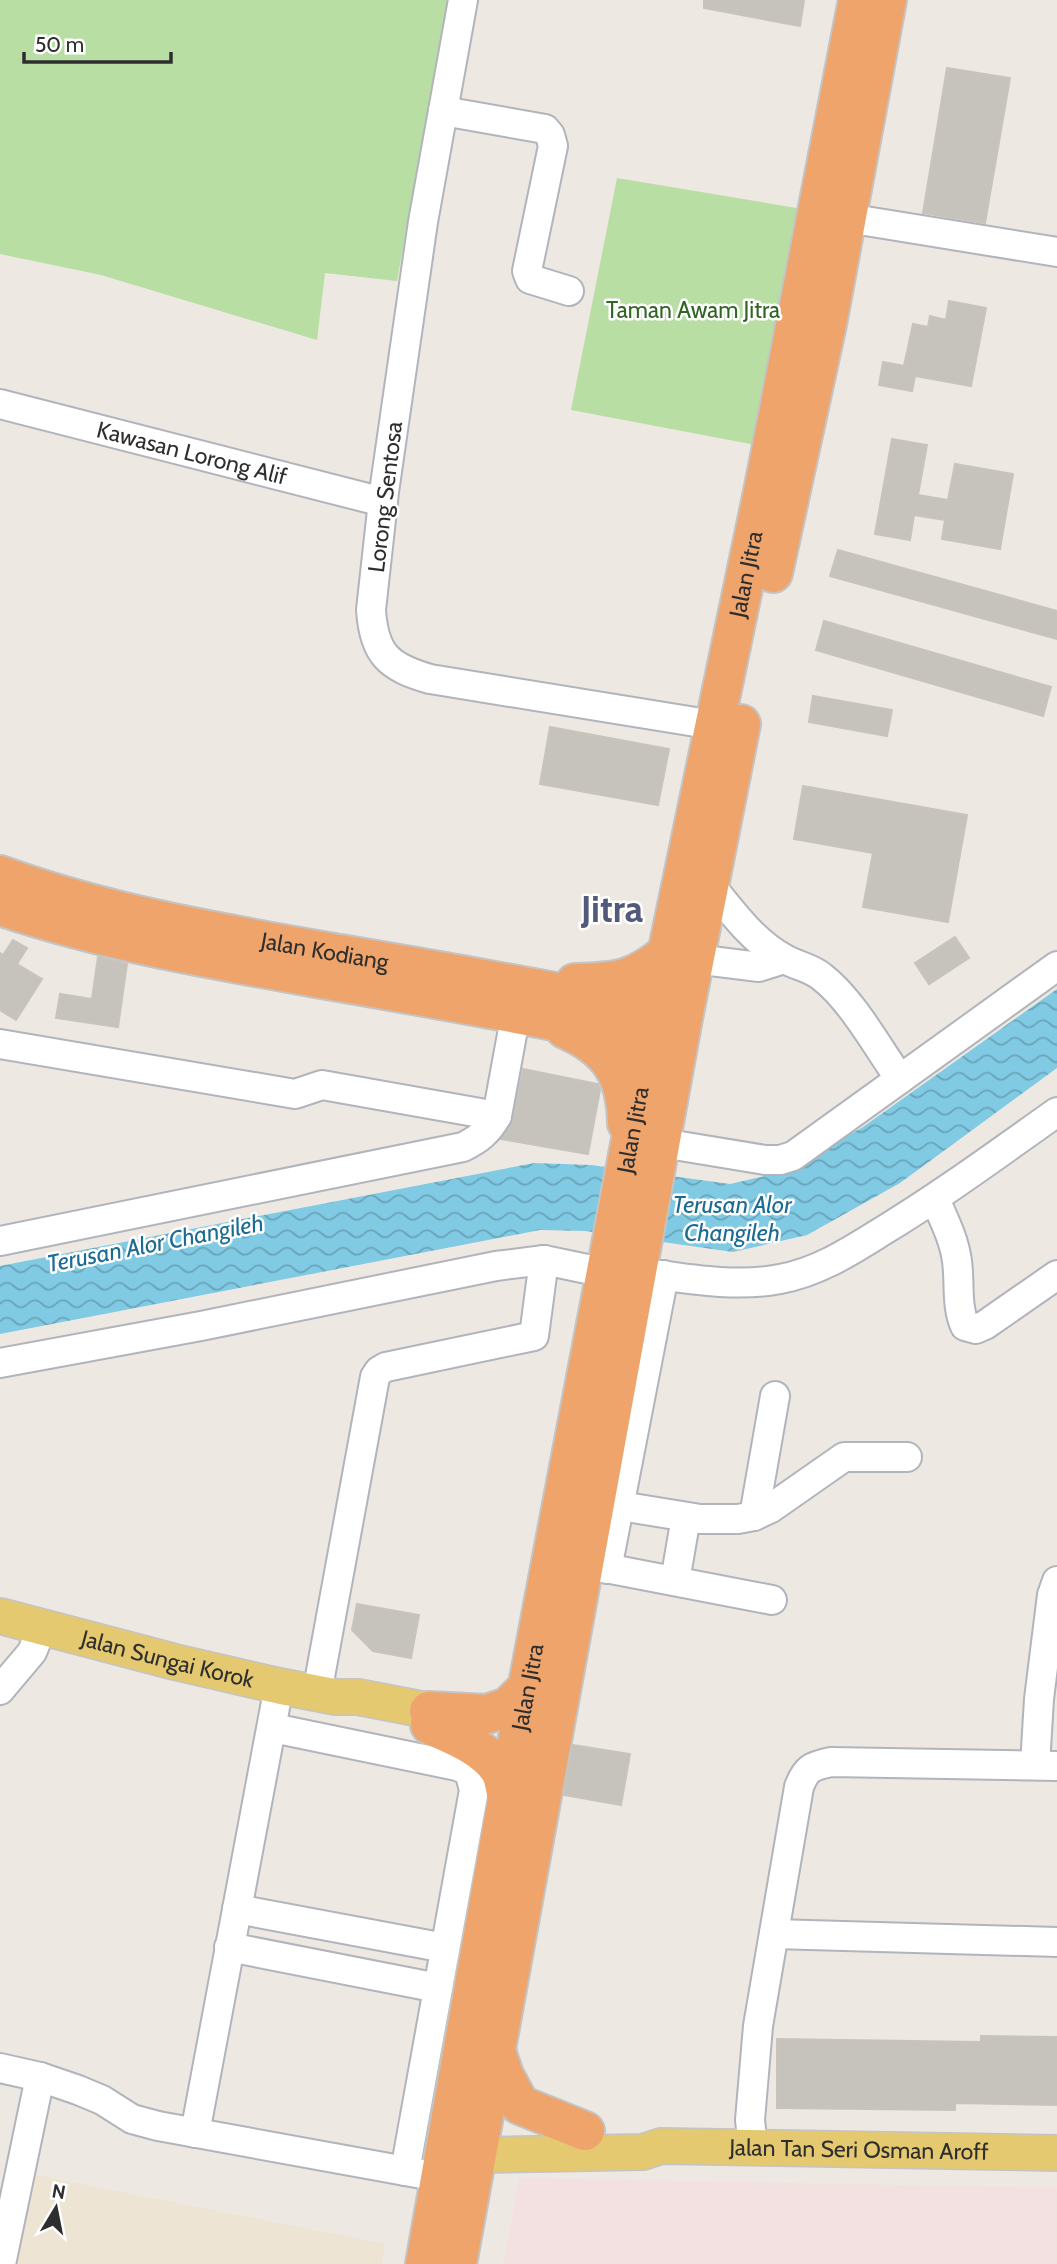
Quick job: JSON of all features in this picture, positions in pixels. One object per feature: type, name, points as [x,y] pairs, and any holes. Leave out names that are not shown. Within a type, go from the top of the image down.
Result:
[{"type":"highway","name":"Jalan Jitra","points":[[680,956],[710,886],[752,671],[858,0]]},
{"type":"highway","name":"Jalan Jitra","points":[[457,2264],[460,2149],[508,1798],[535,1739],[596,1566],[608,1504],[643,1156],[680,956],[714,725],[847,218],[887,0]]},
{"type":"highway","name":"Jalan Kodiang","points":[[0,875],[103,907],[522,1004]]},
{"type":"highway","name":"Jalan Kodiang","points":[[0,906],[31,917],[198,955],[522,1004],[666,1029]]},
{"type":"highway","points":[[522,1004],[576,983],[623,980],[652,965],[680,956]]},
{"type":"highway","points":[[522,1004],[589,1041],[612,1062],[623,1084],[627,1108],[643,1156]]},
{"type":"highway","name":"Jalan Jitra","points":[[425,2264],[460,2149],[496,2051],[535,1739],[528,1687],[631,1269]]},
{"type":"highway","points":[[429,1718],[488,1714],[508,1707],[528,1687]]},
{"type":"highway","points":[[429,1718],[488,1757],[500,1772],[508,1798]]},
{"type":"highway","points":[[496,2051],[504,2075],[520,2105],[585,2131]]},
{"type":"main road","name":"Jalan Sungai Korok","points":[[0,1616],[42,1629],[279,1686],[326,1695],[358,1697],[429,1718],[535,1739]]},
{"type":"main road","name":"Jalan Tan Seri Osman Aroff","points":[[460,2149],[585,2131],[637,2135],[661,2146]]},
{"type":"main road","name":"Jalan Tan Seri Osman Aroff","points":[[460,2149],[643,2152],[661,2146],[1057,2152]]},
{"type":"street","name":"Lorong Sentosa","points":[[463,0],[421,236],[383,502],[371,610],[372,628],[383,656],[407,672],[430,679],[714,725]]},
{"type":"street","points":[[443,111],[545,129],[550,135],[553,146],[527,271],[530,279],[569,292]]},
{"type":"street","points":[[847,218],[1057,252]]},
{"type":"street","name":"Kawasan Lorong Alif","points":[[0,404],[383,502]]},
{"type":"street","points":[[710,886],[758,940],[784,959],[805,966],[822,976],[842,996],[900,1079]]},
{"type":"street","points":[[680,956],[759,967],[784,959]]},
{"type":"street","points":[[643,1156],[780,1160],[793,1156],[1057,965]]},
{"type":"street","points":[[0,1241],[463,1147],[481,1137],[497,1116],[522,1004]]},
{"type":"street","points":[[0,1044],[295,1094],[322,1085],[497,1116]]},
{"type":"street","points":[[0,1363],[201,1326],[496,1266],[544,1260],[746,1283],[779,1280],[834,1261],[935,1199],[1057,1112]]},
{"type":"street","points":[[935,1199],[953,1241],[961,1317],[965,1326],[976,1329],[985,1325],[1057,1275]]},
{"type":"street","points":[[326,1695],[375,1377],[386,1367],[534,1336],[544,1260]]},
{"type":"street","points":[[754,1516],[775,1396]]},
{"type":"street","points":[[608,1504],[712,1520],[754,1516],[771,1508],[844,1457],[907,1457]]},
{"type":"street","points":[[675,1581],[687,1517]]},
{"type":"street","points":[[596,1566],[772,1600]]},
{"type":"street","points":[[752,2147],[752,2076],[803,1774],[814,1766],[831,1762],[1046,1766],[1041,1686],[1052,1595],[1057,1581]]},
{"type":"street","points":[[0,1690],[32,1652],[42,1629]]},
{"type":"street","points":[[195,2133],[279,1686]]},
{"type":"street","points":[[273,1728],[457,1766],[468,1771],[474,1790],[405,2171]]},
{"type":"street","points":[[237,1909],[445,1948]]},
{"type":"street","points":[[774,1934],[1057,1942]]},
{"type":"street","points":[[229,1947],[438,1988]]},
{"type":"street","points":[[0,2068],[40,2077],[102,2100],[132,2119],[158,2126],[405,2171],[460,2149]]},
{"type":"street","points":[[1,2264],[40,2077]]},
{"type":"shaded area","points":[[32,2174],[385,2244],[382,2264],[11,2264]]},
{"type":"shaded area","points":[[519,2178],[1057,2188],[1057,2264],[504,2264]]},
{"type":"green space","points":[[0,0],[448,0],[397,281],[325,273],[317,340],[101,275],[0,254]]},
{"type":"green space","name":"Taman Awam Jitra","points":[[617,178],[814,211],[767,447],[571,410]]},
{"type":"water","name":"Terusan Alor Changileh","points":[[1057,989],[1057,1068],[900,1183],[807,1235],[733,1252],[585,1231],[540,1230],[0,1334],[0,1266],[534,1163],[591,1165],[730,1184],[782,1172],[863,1127]]},
{"type":"building","points":[[704,0],[804,0],[800,26],[704,8]]},
{"type":"building","points":[[947,68],[1010,78],[985,223],[923,213]]},
{"type":"building","points":[[949,301],[986,308],[971,386],[915,376],[912,391],[879,385],[883,362],[904,366],[913,324],[928,327],[930,316],[946,320]]},
{"type":"building","points":[[892,439],[927,445],[918,495],[948,500],[955,464],[1013,474],[1000,549],[942,539],[945,520],[914,515],[910,540],[875,534]]},
{"type":"building","points":[[838,550],[1057,611],[1057,639],[830,576]]},
{"type":"building","points":[[824,621],[1051,687],[1043,716],[816,650]]},
{"type":"building","points":[[813,696],[892,710],[887,736],[809,722]]},
{"type":"building","points":[[550,727],[669,749],[658,805],[540,784]]},
{"type":"building","points":[[803,786],[967,815],[948,922],[863,907],[873,853],[794,839]]},
{"type":"building","points":[[955,937],[969,958],[929,984],[915,963]]},
{"type":"building","points":[[13,940],[27,948],[17,964],[42,979],[16,1020],[0,1010],[0,953],[3,955]]},
{"type":"building","points":[[98,957],[127,964],[118,1027],[56,1018],[60,994],[92,999]]},
{"type":"building","points":[[523,1069],[598,1084],[600,1090],[588,1154],[501,1139],[513,1119]]},
{"type":"building","points":[[357,1604],[419,1615],[411,1658],[373,1651],[352,1630]]},
{"type":"building","points":[[573,1745],[630,1754],[621,1805],[564,1795]]},
{"type":"building","points":[[981,2036],[1057,2037],[1057,2105],[955,2103],[955,2110],[777,2108],[777,2039],[981,2042]]},
{"type":"district","name":"Jitra","points":[[612,908]]}]
